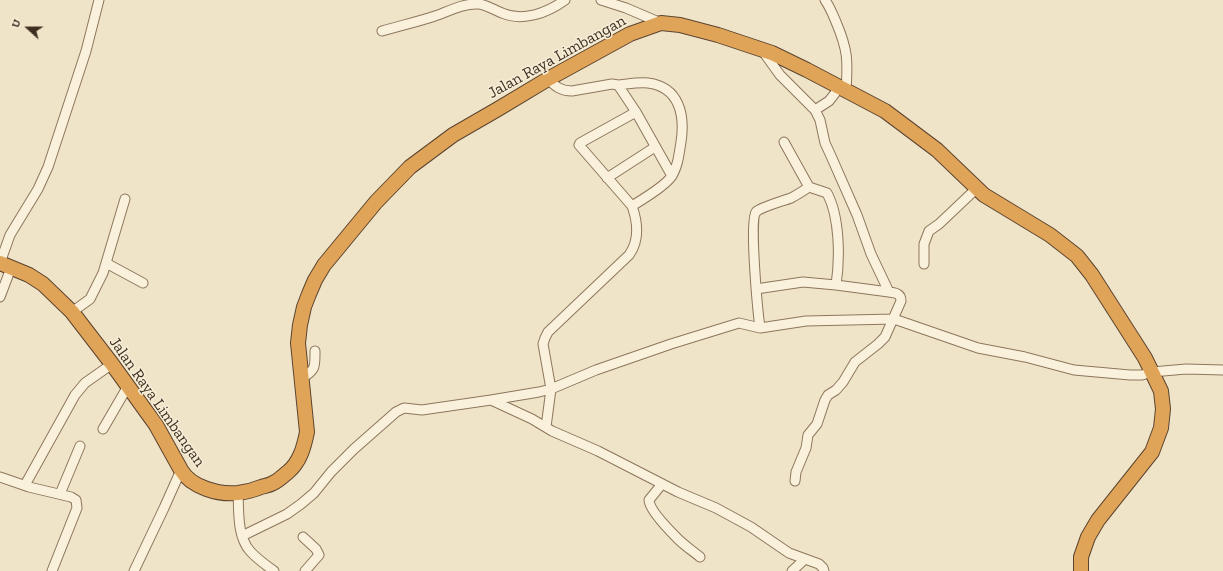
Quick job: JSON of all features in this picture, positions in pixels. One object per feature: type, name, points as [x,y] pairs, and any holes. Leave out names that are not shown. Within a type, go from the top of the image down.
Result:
[{"type":"highway","name":"Jalan Raya Limbangan","points":[[4,264],[29,275],[42,284],[72,312],[156,425],[181,470],[190,481],[214,491],[228,493],[238,493],[273,484],[288,472],[296,463],[305,444],[306,432],[298,343],[300,325],[309,294],[324,265],[376,202],[410,167],[453,135],[548,79],[630,34],[661,23],[698,29],[762,50],[807,70],[885,111],[937,150],[984,195],[1001,206],[1023,217],[1050,235],[1077,256],[1145,358],[1161,391],[1163,409],[1161,428],[1152,452],[1098,520],[1088,537],[1081,557],[1081,571]]},
{"type":"street","points":[[0,297],[4,264],[10,236],[38,189],[48,167],[86,50],[99,0]]},
{"type":"street","points":[[382,31],[478,2],[511,16],[530,16],[546,11],[565,0]]},
{"type":"street","points":[[601,0],[626,8],[661,23]]},
{"type":"street","points":[[815,110],[843,89],[848,64],[844,39],[825,0]]},
{"type":"street","points":[[762,50],[780,76],[815,110],[820,120],[831,156],[854,208],[871,254],[889,292]]},
{"type":"street","points":[[548,79],[556,86],[566,91],[612,84],[654,84],[667,90],[675,98],[680,108],[682,120],[682,135],[677,166],[672,176],[666,183],[632,206]]},
{"type":"street","points":[[618,85],[636,112],[672,176]]},
{"type":"street","points":[[546,427],[551,389],[543,344],[545,338],[548,332],[629,255],[635,246],[637,230],[636,218],[632,206],[579,146],[579,144],[636,112]]},
{"type":"street","points":[[784,142],[809,187],[826,193],[830,200],[837,235],[838,270],[836,286]]},
{"type":"street","points":[[607,178],[656,147]]},
{"type":"street","points":[[760,328],[756,289],[754,233],[754,218],[756,212],[790,198],[809,187]]},
{"type":"street","points":[[924,264],[924,244],[929,232],[977,188]]},
{"type":"street","points":[[72,312],[90,299],[103,273],[125,199]]},
{"type":"street","points":[[106,263],[143,283]]},
{"type":"street","points":[[756,289],[803,282],[889,292],[899,294],[901,297],[901,301],[894,319],[885,337],[855,362],[843,382],[836,390],[828,395],[825,400],[817,424],[808,435],[806,448],[796,472],[795,481]]},
{"type":"street","points":[[242,536],[287,514],[301,504],[314,493],[331,472],[354,449],[396,412],[404,408],[422,410],[491,400],[551,389],[596,370],[740,323],[760,328],[806,321],[894,319],[978,348],[1025,357],[1074,370],[1142,375],[1152,372],[1186,369],[1223,370]]},
{"type":"street","points":[[301,379],[310,374],[313,370],[315,364],[315,351]]},
{"type":"street","points":[[25,485],[75,395],[85,384],[112,364]]},
{"type":"street","points":[[103,429],[128,386]]},
{"type":"street","points":[[491,400],[552,431],[598,451],[678,492],[716,508],[751,527],[789,553],[819,564],[824,571]]},
{"type":"street","points":[[60,494],[80,446]]},
{"type":"street","points":[[134,571],[181,470]]},
{"type":"street","points":[[0,477],[71,497],[76,500],[77,508],[52,571]]},
{"type":"street","points":[[662,484],[649,502],[656,513],[679,540],[700,557]]},
{"type":"street","points":[[238,493],[239,517],[242,536],[245,543],[250,551],[274,571]]},
{"type":"street","points":[[303,536],[319,554],[305,571]]},
{"type":"street","points":[[792,571],[806,559]]}]
